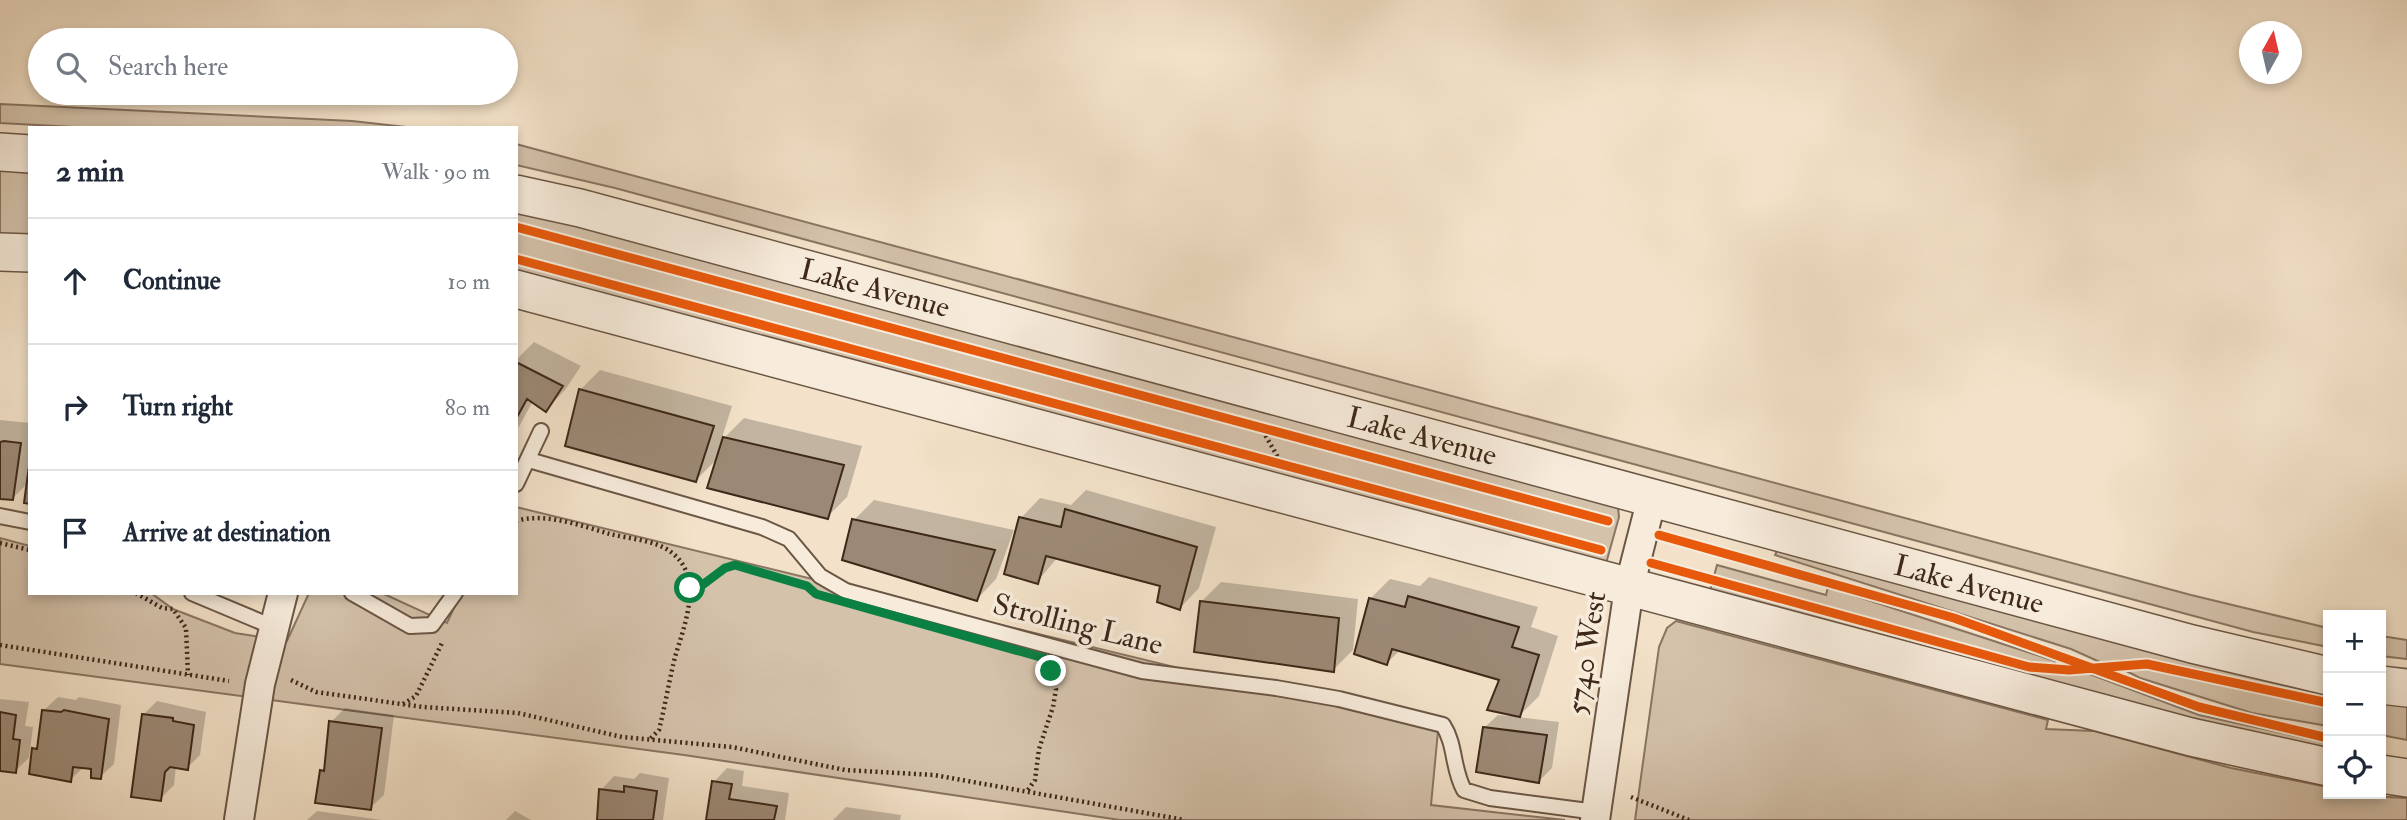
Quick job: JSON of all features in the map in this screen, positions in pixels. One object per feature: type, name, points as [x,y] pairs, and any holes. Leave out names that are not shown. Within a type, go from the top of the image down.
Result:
[{"type":"street","points":[[0,152],[28,154]]},
{"type":"street","name":"Lake Avenue","points":[[518,194],[580,208],[2192,644],[2323,675]]},
{"type":"street","points":[[0,251],[28,253]]},
{"type":"street","points":[[518,290],[2191,737],[2323,766]]},
{"type":"street","name":"5740 West","points":[[1596,816],[1629,588],[1652,498]]},
{"type":"street","points":[[239,820],[273,627],[282,595]]},
{"type":"street","points":[[2386,686],[2407,688]]},
{"type":"street","points":[[2386,775],[2407,778]]},
{"type":"lane","points":[[518,480],[541,431]]},
{"type":"lane","name":"Strolling Lane","points":[[529,460],[762,527],[789,539],[820,576],[846,591],[1142,671],[1276,688],[1350,701],[1443,725],[1452,738],[1456,774],[1464,790],[1490,798],[1596,816]]},
{"type":"lane","points":[[0,516],[28,523]]},
{"type":"lane","points":[[197,595],[273,627]]},
{"type":"lane","points":[[356,595],[411,626],[432,625],[454,595]]},
{"type":"path","points":[[1247,423],[1273,430]]},
{"type":"path","points":[[1260,426],[1282,465]]},
{"type":"path","points":[[1269,461],[1282,465]]},
{"type":"path","points":[[518,521],[533,518],[565,522],[663,547],[674,554],[683,567],[690,588],[688,615],[659,730],[649,740]]},
{"type":"path","points":[[0,544],[28,551]]},
{"type":"path","points":[[690,588],[693,592],[725,568],[735,565],[807,586]]},
{"type":"path","points":[[139,595],[162,608],[173,609],[186,628],[188,675]]},
{"type":"path","points":[[0,645],[229,681]]},
{"type":"path","points":[[402,705],[416,696],[438,650]]},
{"type":"path","points":[[1028,790],[1035,780],[1039,749],[1056,689],[1044,658]]},
{"type":"path","points":[[291,680],[316,692],[402,705],[518,713],[622,737],[732,747],[845,770],[934,775],[1185,820]]},
{"type":"path","points":[[416,696],[423,707]]},
{"type":"path","points":[[1035,780],[1040,792]]},
{"type":"path","points":[[1631,797],[1689,820]]},
{"type":"shaded area","points":[[0,104],[352,121],[397,126],[55,126],[0,123]]},
{"type":"shaded area","points":[[518,145],[2191,595],[2323,627],[2323,646],[2253,632],[615,188],[518,165]]},
{"type":"shaded area","points":[[0,168],[28,169],[28,237],[0,236]]},
{"type":"shaded area","points":[[518,210],[1618,507],[1619,517],[1604,563],[518,276]]},
{"type":"shaded area","points":[[518,507],[1438,731],[1431,805],[1565,820],[1120,820],[684,755],[0,664],[0,538],[28,545],[28,595],[154,595],[173,609],[235,633],[287,641],[308,595],[386,595],[447,623],[460,595],[518,595]]},
{"type":"shaded area","points":[[1778,549],[2323,690],[2323,725],[2252,713],[2140,678],[2126,671],[2128,660],[2102,663],[2071,649],[1775,555]]},
{"type":"shaded area","points":[[1717,565],[1826,595],[1828,587],[2055,661],[2053,673],[2087,673],[2199,715],[2323,742],[2323,752],[2307,750],[1710,591]]},
{"type":"shaded area","points":[[1676,621],[2048,720],[2046,729],[2094,731],[2231,768],[2323,786],[2323,799],[2407,798],[2407,820],[1635,820],[1659,647],[1667,628]]},
{"type":"shaded area","points":[[2386,637],[2407,640],[2407,659],[2386,657]]},
{"type":"shaded area","points":[[2386,701],[2407,704],[2407,740],[2386,736]]},
{"type":"building","points":[[518,363],[563,386],[546,412],[527,399],[518,415]]},
{"type":"building","points":[[579,389],[714,426],[696,482],[565,446]]},
{"type":"building","points":[[723,437],[844,465],[828,519],[707,488]]},
{"type":"building","points":[[0,442],[21,443],[13,500],[0,499]]},
{"type":"building","points":[[28,474],[28,504],[24,503]]},
{"type":"building","points":[[1065,509],[1197,547],[1180,610],[1157,602],[1160,586],[1046,556],[1038,584],[1004,574],[1019,517],[1061,527]]},
{"type":"building","points":[[852,519],[995,550],[977,601],[842,560]]},
{"type":"building","points":[[1408,596],[1519,627],[1512,647],[1539,655],[1520,717],[1487,710],[1499,680],[1392,649],[1387,665],[1354,654],[1369,598],[1405,607]]},
{"type":"building","points":[[1200,601],[1339,618],[1334,672],[1194,652]]},
{"type":"building","points":[[42,710],[64,710],[109,719],[101,779],[91,778],[91,769],[73,767],[71,782],[29,774],[32,748],[37,749]]},
{"type":"building","points":[[0,712],[16,715],[13,739],[20,740],[16,773],[0,771]]},
{"type":"building","points":[[142,714],[173,718],[173,721],[194,725],[188,770],[170,767],[165,772],[161,801],[131,797]]},
{"type":"building","points":[[329,721],[382,728],[371,810],[315,803],[320,770],[324,771]]},
{"type":"building","points":[[1483,727],[1547,735],[1539,783],[1476,772]]},
{"type":"building","points":[[712,781],[732,784],[729,799],[777,806],[774,820],[706,820]]},
{"type":"building","points":[[624,786],[657,791],[653,820],[597,820],[599,789],[624,792]]},
{"type":"cycle path","points":[[518,228],[1608,521]]},
{"type":"cycle path","points":[[518,260],[1601,550]]},
{"type":"cycle path","points":[[1659,535],[1954,618],[2199,707],[2323,737]]},
{"type":"cycle path","points":[[1651,563],[2029,667],[2069,670],[2147,664],[2323,702]]},
{"type":"route","points":[[690,588],[693,592],[711,577],[735,565],[807,586],[816,594],[1044,658],[1051,671]]}]
